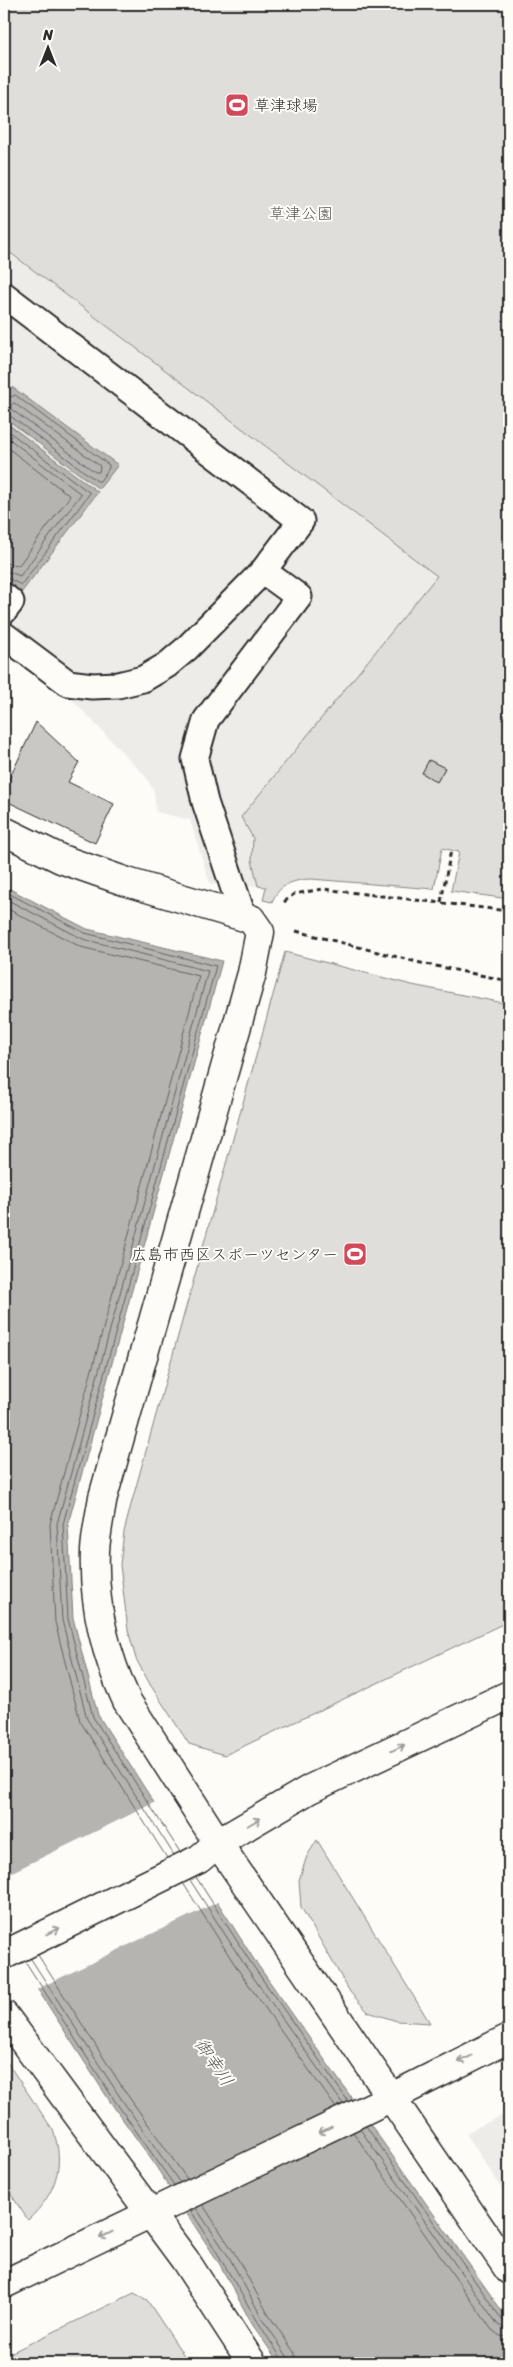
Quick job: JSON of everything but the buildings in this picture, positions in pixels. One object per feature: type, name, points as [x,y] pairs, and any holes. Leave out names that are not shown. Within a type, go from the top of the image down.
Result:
[{"type":"street","points":[[4,830],[61,859],[252,924],[252,973],[103,1497],[95,1550],[102,1631],[117,1679],[127,1701],[209,1851],[380,2103],[509,2270]]},
{"type":"street","points":[[7,1954],[209,1851],[310,1789],[509,1695]]},
{"type":"street","points":[[4,2015],[185,2260],[252,2363]]},
{"type":"street","points":[[4,2284],[380,2103],[509,2038]]},
{"type":"lane","points":[[4,296],[301,520],[263,571],[186,649],[167,665],[143,679],[101,686],[68,683],[4,635]]},
{"type":"lane","points":[[252,924],[205,802],[196,759],[206,720],[299,597],[263,571]]},
{"type":"lane","points":[[4,596],[11,602],[4,611]]},
{"type":"path","points":[[441,902],[451,850]]},
{"type":"path","points":[[252,924],[294,894],[307,890],[323,889],[509,911]]},
{"type":"path","points":[[252,924],[296,932],[509,981]]},
{"type":"shaded area","points":[[4,249],[437,576],[241,817],[253,838],[252,860],[258,886],[210,884],[190,820],[156,812],[154,791],[146,777],[68,695],[4,647]]},
{"type":"shaded area","points":[[509,2112],[509,2200],[466,2133]]},
{"type":"green space","name":"草津公園","points":[[4,4],[509,4],[509,899],[451,891],[459,852],[442,848],[434,889],[311,879],[287,884],[278,891],[272,902],[263,900],[266,887],[258,886],[252,860],[253,838],[241,817],[437,576],[4,248]]},
{"type":"green space","name":"広島市西区スポーツセンター","points":[[285,952],[412,985],[509,1004],[509,1621],[225,1755],[189,1744],[151,1686],[136,1659],[128,1630],[120,1565],[124,1532],[132,1501]]},
{"type":"green space","points":[[317,1840],[430,2023],[397,2021],[368,2012],[350,1992],[301,1907],[299,1880],[307,1856]]},
{"type":"green space","points":[[4,2058],[53,2130],[57,2143],[58,2168],[51,2190],[28,2220],[4,2184]]},
{"type":"green space","points":[[134,2293],[147,2300],[189,2363],[4,2363],[4,2356]]},
{"type":"water","points":[[12,387],[118,465],[99,489],[4,417],[4,398]]},
{"type":"water","points":[[4,421],[98,492],[21,593],[4,580]]},
{"type":"water","name":"御幸川","points":[[4,886],[87,929],[222,961],[68,1524],[73,1618],[98,1715],[255,1961],[509,2321],[509,2363],[279,2363],[252,2324],[219,2263],[151,2159],[111,2103],[4,1937]]},
{"type":"pier","points":[[156,1802],[220,1901],[35,1990],[4,1942],[4,1876]]},
{"type":"place","name":"草津球場","points":[[237,105]]},
{"type":"place","name":"広島市西区スポーツセンター","points":[[355,1254]]}]
